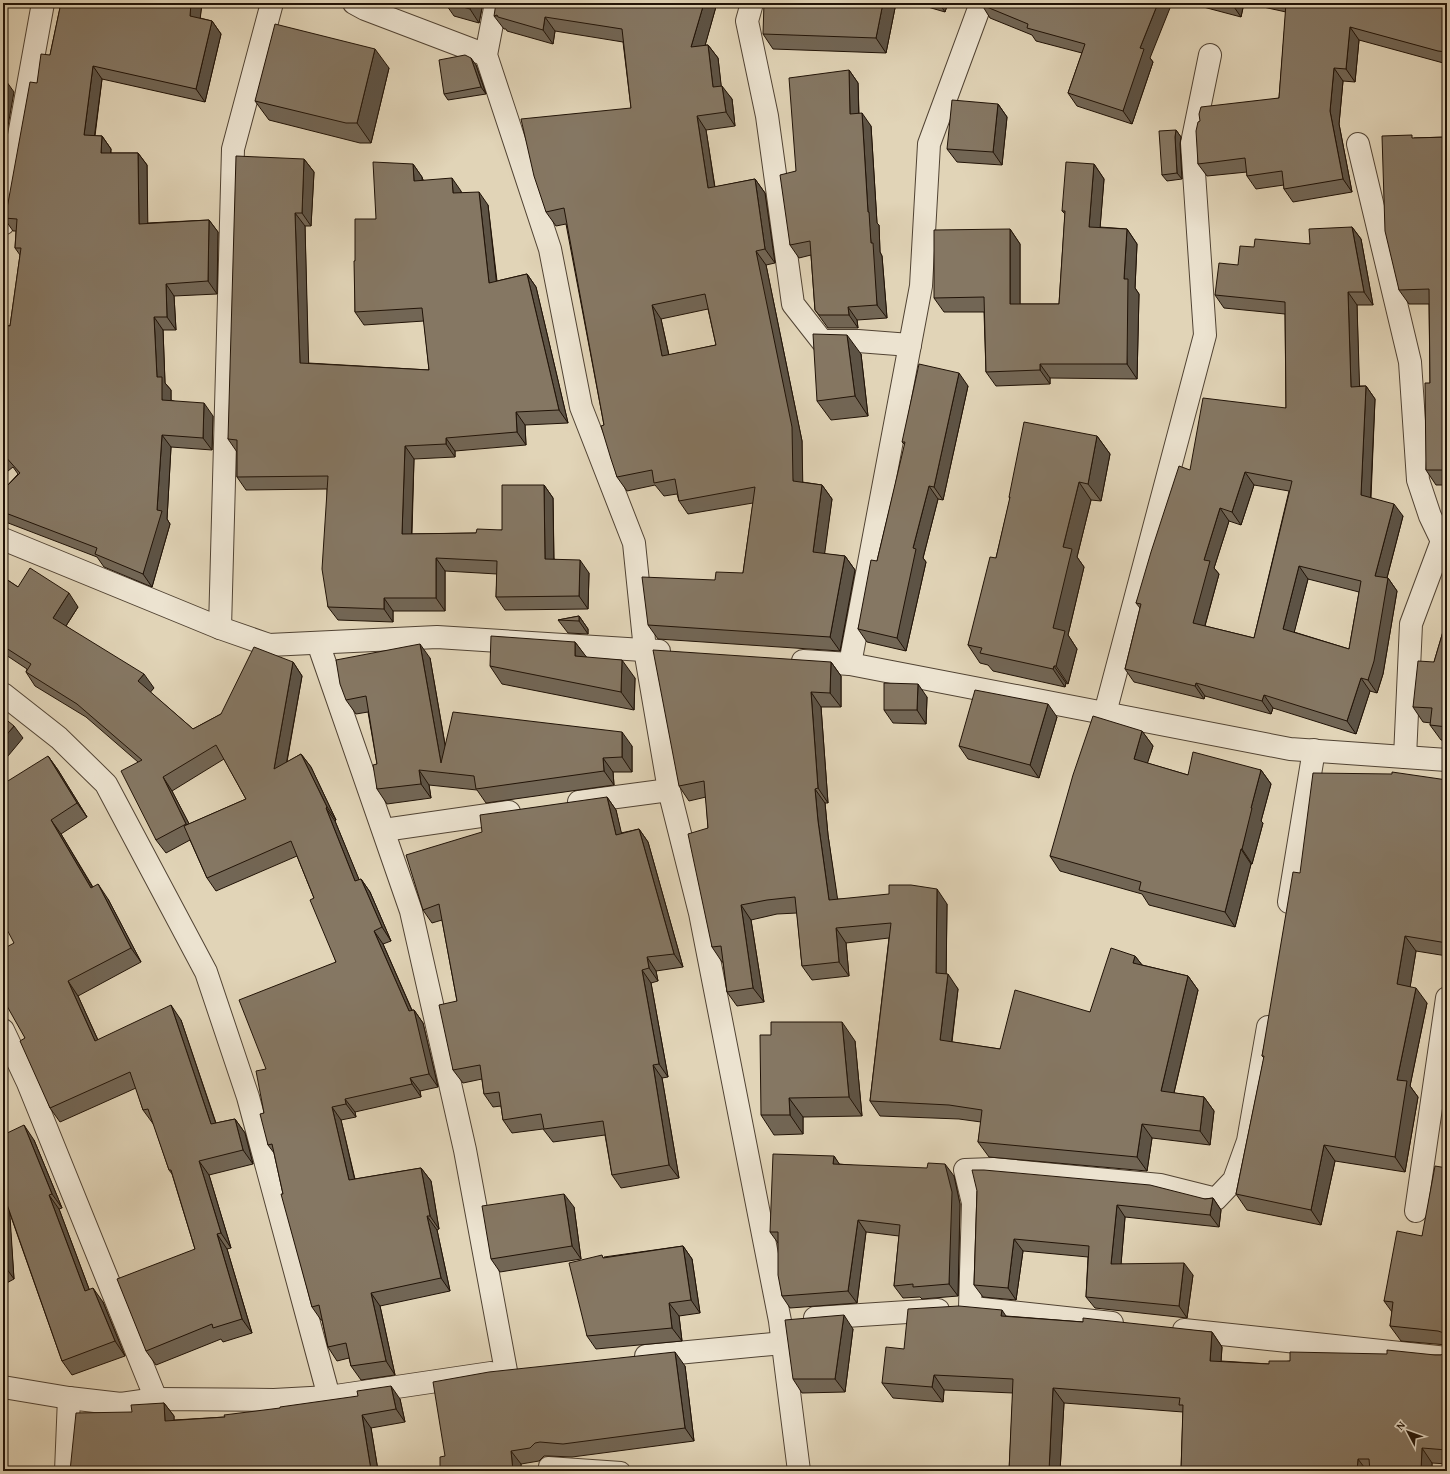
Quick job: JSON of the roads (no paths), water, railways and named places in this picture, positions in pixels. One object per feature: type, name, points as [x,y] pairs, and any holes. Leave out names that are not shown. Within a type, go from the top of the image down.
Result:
[{"type":"street","points":[[3,224],[44,3]]},
{"type":"street","points":[[220,628],[233,149],[272,3]]},
{"type":"street","points":[[354,3],[365,9],[486,55]]},
{"type":"street","points":[[496,3],[486,55],[550,249],[581,407],[634,543],[645,650],[668,790],[700,913],[780,1321],[799,1471]]},
{"type":"street","points":[[752,3],[747,21],[767,116],[793,304],[822,341],[858,341],[910,345]]},
{"type":"street","points":[[850,664],[922,286],[929,144],[981,3]]},
{"type":"street","points":[[1105,713],[1205,335],[1192,143],[1210,55]]},
{"type":"street","points":[[1358,144],[1410,362],[1418,480],[1430,516],[1444,541],[1411,624],[1405,757]]},
{"type":"street","points":[[3,539],[220,628],[269,645],[437,637],[676,652]]},
{"type":"street","points":[[318,643],[411,911],[465,1150],[506,1371]]},
{"type":"street","points":[[787,660],[850,664],[1290,749],[1447,760]]},
{"type":"street","points":[[3,694],[59,738],[106,784],[206,972],[248,1096],[329,1397]]},
{"type":"street","points":[[1285,922],[1314,750]]},
{"type":"street","points":[[558,805],[668,790]]},
{"type":"street","points":[[384,830],[526,810]]},
{"type":"street","points":[[1416,1211],[1447,998]]},
{"type":"street","points":[[970,1308],[972,1204],[965,1170],[993,1169],[1160,1185],[1216,1199],[1234,1180],[1248,1141],[1271,1008]]},
{"type":"street","points":[[3,1030],[28,1083],[156,1399]]},
{"type":"street","points":[[780,1321],[970,1308],[1134,1325]]},
{"type":"street","points":[[1165,1328],[1447,1358]]},
{"type":"street","points":[[624,1359],[783,1343]]},
{"type":"street","points":[[3,1387],[69,1398],[122,1404],[156,1399],[274,1400],[329,1397],[529,1368]]},
{"type":"street","points":[[66,1471],[69,1398]]},
{"type":"lane","points":[[548,1466],[621,1471]]}]
